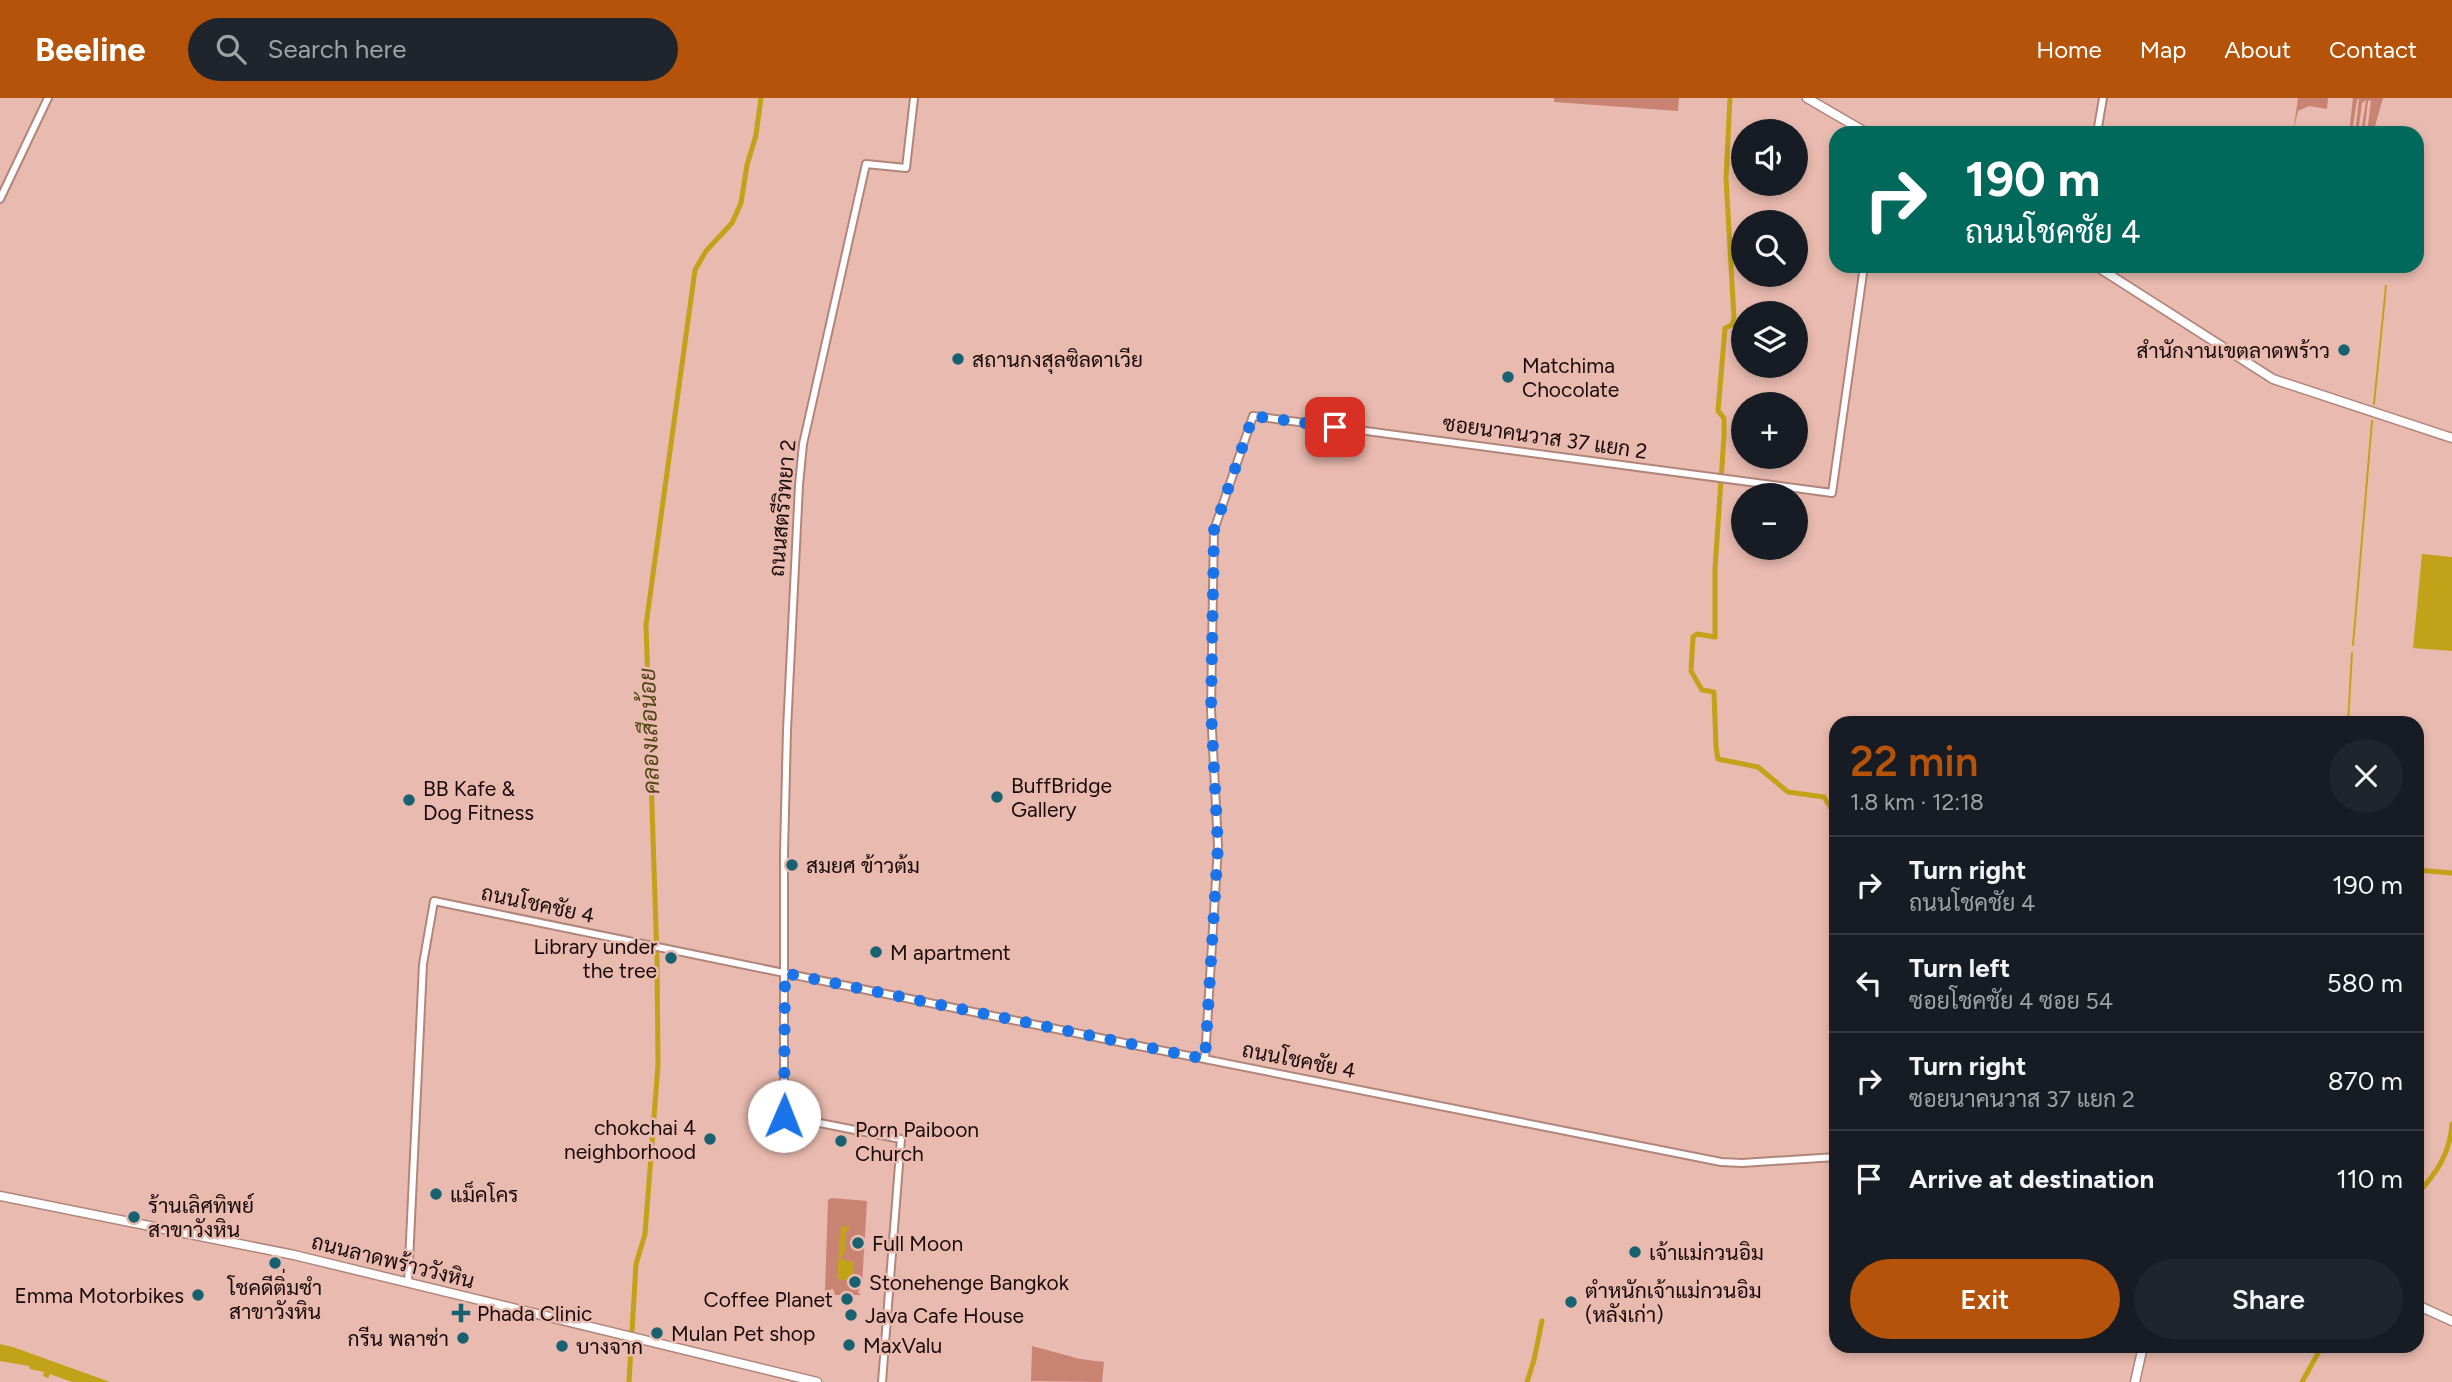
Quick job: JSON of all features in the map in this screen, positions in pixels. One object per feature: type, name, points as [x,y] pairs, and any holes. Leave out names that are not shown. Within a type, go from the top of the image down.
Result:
[{"type":"main road","points":[[1807,98],[1855,126]]},
{"type":"main road","points":[[2107,273],[2279,382],[2452,438]]},
{"type":"main road","name":"ถนนลาดพร้าววังหิน","points":[[0,1196],[294,1255],[817,1382]]},
{"type":"main road","points":[[2424,1308],[2452,1321]]},
{"type":"main road","points":[[2135,1382],[2141,1353]]},
{"type":"street","points":[[0,199],[48,98]]},
{"type":"street","name":"ถนนสตรีวิทยา 2","points":[[785,973],[787,719],[803,444],[866,164],[906,168],[914,98]]},
{"type":"street","points":[[2098,126],[2102,98]]},
{"type":"street","name":"ซอยนาคนวาส 37 แยก 2","points":[[1205,1059],[1218,846],[1211,710],[1214,530],[1253,416],[1832,493],[1863,273]]},
{"type":"street","name":"ถนนโชคชัย 4","points":[[408,1283],[421,984],[425,943],[434,901],[1205,1059],[1721,1161],[1742,1163],[1829,1157]]},
{"type":"street","points":[[785,973],[784,1116],[901,1139],[881,1382]]},
{"type":"shaded area","points":[[1554,98],[1679,98],[1678,111],[1554,102]]},
{"type":"shaded area","points":[[2298,98],[2328,98],[2327,109],[2309,106],[2298,111],[2294,126]]},
{"type":"shaded area","points":[[2353,98],[2383,98],[2375,126],[2368,126],[2371,100],[2368,101],[2365,126],[2362,126],[2366,100],[2362,103],[2359,126],[2356,126],[2359,99],[2353,126],[2350,126]]},
{"type":"shaded area","points":[[2422,554],[2452,557],[2452,651],[2413,648]]},
{"type":"shaded area","points":[[832,1198],[867,1201],[862,1285],[858,1292],[861,1295],[835,1295],[833,1289],[825,1291],[828,1200]]},
{"type":"shaded area","points":[[841,1226],[850,1227],[846,1233],[846,1251],[840,1259],[854,1262],[853,1280],[841,1280],[837,1277]]},
{"type":"shaded area","points":[[0,1344],[110,1382],[72,1382],[50,1374],[48,1378],[43,1376],[44,1372],[30,1369],[29,1366],[0,1361]]},
{"type":"shaded area","points":[[1032,1346],[1080,1359],[1104,1362],[1102,1382],[1031,1381]]},
{"type":"waterway","name":"คลองเสือน้อย","points":[[629,1382],[636,1264],[645,1234],[658,1065],[646,625],[695,270],[706,251],[732,223],[741,203],[761,98]]},
{"type":"waterway","points":[[1730,98],[1726,178],[1734,318],[1732,325],[1725,328],[1718,411],[1724,418],[1724,436],[1715,569],[1715,637],[1697,634],[1693,637],[1691,671],[1702,690],[1714,692],[1718,759],[1758,767],[1788,792],[1824,797],[1829,805]]},
{"type":"waterway","points":[[2374,404],[2386,286]]},
{"type":"waterway","points":[[2353,645],[2372,421]]},
{"type":"waterway","points":[[2348,716],[2352,653]]},
{"type":"waterway","points":[[2424,871],[2452,873]]},
{"type":"waterway","points":[[2424,1186],[2441,1162],[2449,1144],[2452,1124]]},
{"type":"waterway","points":[[1527,1382],[1542,1321]]},
{"type":"waterway","points":[[2302,1382],[2318,1353]]},
{"type":"place","name":"สำนักงานเขตลาดพร้าว","points":[[2344,350]]},
{"type":"place","name":"สถานกงสุลซิลดาเวีย","points":[[958,359]]},
{"type":"place","name":"Matchima Chocolate","points":[[1508,377]]},
{"type":"place","name":"BuffBridge Gallery","points":[[997,797]]},
{"type":"place","name":"BB Kafe & Dog Fitness","points":[[409,800]]},
{"type":"place","name":"สมยศ ข้าวต้ม","points":[[792,865]]},
{"type":"place","name":"M apartment","points":[[876,952]]},
{"type":"place","name":"Library under the tree","points":[[671,958]]},
{"type":"place","name":"chokchai 4 neighborhood","points":[[710,1139]]},
{"type":"place","name":"Porn Paiboon Church","points":[[841,1141]]},
{"type":"place","name":"แม็คโคร","points":[[436,1194]]},
{"type":"place","name":"ร้านเลิศทิพย์ สาขาวังหิน","points":[[134,1217]]},
{"type":"place","name":"Full Moon","points":[[858,1243]]},
{"type":"place","name":"เจ้าแม่กวนอิม","points":[[1635,1252]]},
{"type":"place","name":"โชคดีติ่มซำ สาขาวังหิน","points":[[275,1263]]},
{"type":"place","name":"Stonehenge Bangkok","points":[[855,1282]]},
{"type":"place","name":"Emma Motorbikes","points":[[198,1295]]},
{"type":"place","name":"Coffee Planet","points":[[847,1299]]},
{"type":"place","name":"ตำหนักเจ้าแม่กวนอิม (หลังเก่า)","points":[[1571,1302]]},
{"type":"place","name":"Phada Clinic","points":[[461,1313]]},
{"type":"place","name":"Java Cafe House","points":[[851,1315]]},
{"type":"place","name":"Mulan Pet shop","points":[[657,1333]]},
{"type":"place","name":"กรีน พลาซ่า","points":[[463,1338]]},
{"type":"place","name":"MaxValu","points":[[849,1345]]},
{"type":"place","name":"บางจาก","points":[[562,1346]]},
{"type":"route","points":[[784,1116],[785,973],[1205,1059],[1218,846],[1211,710],[1214,530],[1253,416],[1335,427]]}]
